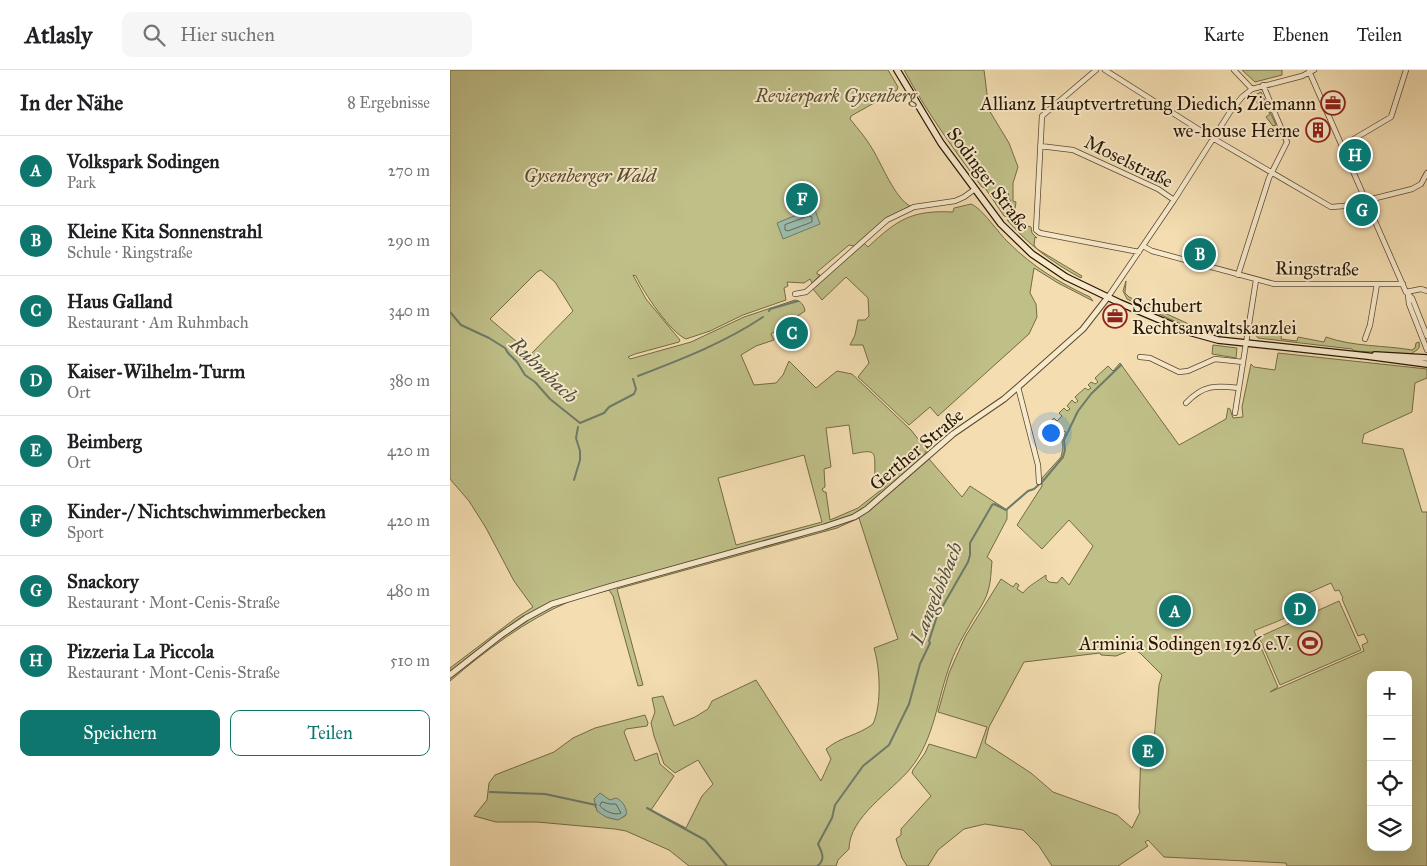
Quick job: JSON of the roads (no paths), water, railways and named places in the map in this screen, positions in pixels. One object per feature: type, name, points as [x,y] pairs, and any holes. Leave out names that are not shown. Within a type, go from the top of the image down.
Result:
[{"type":"main road","name":"Sodinger Straße","points":[[898,70],[932,129],[975,190],[1010,233],[1032,254],[1066,277],[1189,332],[1218,340],[1427,364]]},
{"type":"main road","name":"Sodinger Straße","points":[[1367,356],[1383,354],[1427,358]]},
{"type":"street","points":[[1096,70],[1042,116],[1036,230],[1040,233],[1139,252]]},
{"type":"street","points":[[1105,70],[1213,138],[1331,206],[1344,206],[1417,186],[1424,182],[1427,173]]},
{"type":"street","points":[[1234,70],[1252,89]]},
{"type":"street","points":[[1342,146],[1391,117],[1406,70]]},
{"type":"street","points":[[1311,71],[1402,284],[1412,298],[1427,336]]},
{"type":"street","name":"Gerther Straße","points":[[450,675],[501,635],[532,614],[552,604],[824,528],[867,510],[953,434],[1004,400],[1083,329],[1139,252],[1242,97],[1252,89],[1302,76],[1311,71]]},
{"type":"street","points":[[1238,275],[1272,173],[1286,147],[1287,140],[1263,85]]},
{"type":"street","name":"Moselstraße","points":[[1040,146],[1073,150],[1158,189],[1174,200]]},
{"type":"street","points":[[795,294],[806,292],[887,220],[914,207],[955,201],[975,190]]},
{"type":"street","name":"Ringstraße","points":[[1143,246],[1152,251],[1274,284],[1402,284]]},
{"type":"street","points":[[1235,413],[1256,280]]},
{"type":"street","name":"Ringstraße","points":[[1365,340],[1370,325],[1377,284]]},
{"type":"street","points":[[1407,293],[1421,289],[1427,291]]},
{"type":"street","points":[[1407,293],[1409,304],[1427,350]]},
{"type":"street","points":[[1140,357],[1150,358],[1178,372],[1188,371],[1215,359],[1243,362]]},
{"type":"street","points":[[1186,403],[1197,393],[1212,386],[1220,385],[1239,388]]},
{"type":"street","points":[[1018,387],[1038,465],[1039,482]]},
{"type":"water","points":[[807,191],[811,201],[805,201],[804,204],[797,206],[792,205],[794,200],[791,199],[791,196]]},
{"type":"water","points":[[816,207],[817,209],[815,210],[820,224],[783,239],[777,223]]},
{"type":"water","points":[[600,793],[610,800],[616,798],[620,801],[624,805],[626,815],[618,820],[606,817],[597,811],[594,799]]},
{"type":"waterway","name":"Ruhmbach","points":[[769,311],[770,309],[798,301]]},
{"type":"waterway","name":"Ruhmbach","points":[[450,312],[461,325],[505,348],[525,375],[535,382],[550,399],[580,423],[604,413],[609,407],[634,394],[636,389],[633,379]]},
{"type":"waterway","name":"Ruhmbach","points":[[638,376],[718,343],[763,317]]},
{"type":"waterway","name":"Langelohbach","points":[[817,866],[822,861],[822,853],[818,844],[832,818],[835,805],[863,766],[889,745],[909,704],[920,664],[930,643],[937,616],[968,562],[970,543],[992,505],[994,504],[1006,510],[1043,481],[1063,457],[1065,450],[1064,440],[1078,411],[1091,394],[1121,365]]},
{"type":"waterway","points":[[574,480],[580,460],[580,451],[576,438],[578,427]]},
{"type":"waterway","points":[[490,792],[545,794],[596,805]]},
{"type":"waterway","points":[[647,808],[705,840],[727,866]]},
{"type":"place","name":"Allianz Hauptvertretung Diedich, Ziemann","points":[[1333,103]]},
{"type":"place","name":"we-house Herne","points":[[1318,130]]},
{"type":"place","name":"Pizzeria La Piccola","points":[[1355,155]]},
{"type":"place","name":"Kinder-/ Nichtschwimmerbecken","points":[[802,199]]},
{"type":"place","name":"Snackory","points":[[1362,210]]},
{"type":"place","name":"Kleine Kita Sonnenstrahl","points":[[1200,254]]},
{"type":"place","name":"Schubert Rechtsanwaltskanzlei","points":[[1115,316]]},
{"type":"place","name":"Haus Galland","points":[[792,333]]},
{"type":"place","name":"Kaiser-Wilhelm-Turm","points":[[1300,609]]},
{"type":"place","name":"Volkspark Sodingen","points":[[1175,611]]},
{"type":"place","name":"Arminia Sodingen 1926 e.V.","points":[[1310,643]]},
{"type":"place","name":"Beimberg","points":[[1148,751]]},
{"type":"park label","name":"Revierpark Gysenberg","points":[[836,95]]},
{"type":"park label","name":"Gysenberger Wald","points":[[590,175]]}]
